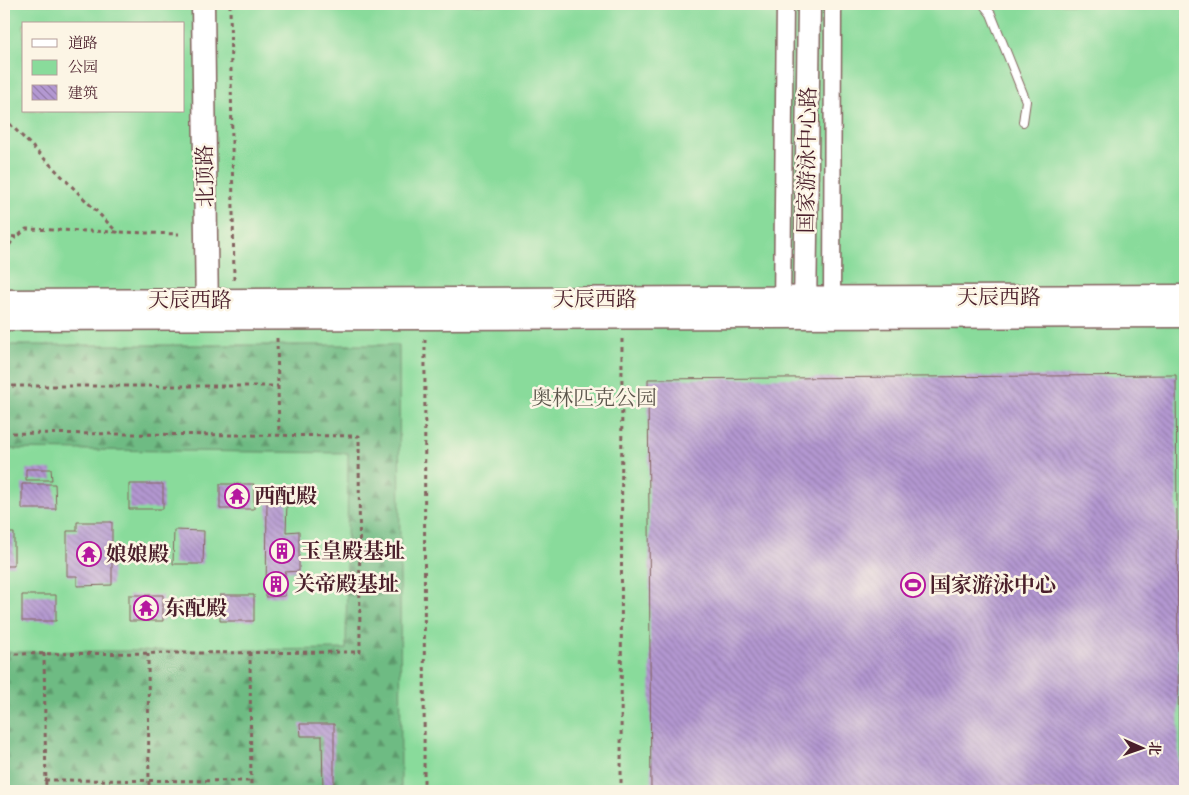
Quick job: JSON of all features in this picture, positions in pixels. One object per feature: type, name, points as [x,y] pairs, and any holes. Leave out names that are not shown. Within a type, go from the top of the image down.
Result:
[{"type":"street","name":"北顶路","points":[[203,4],[207,309]]},
{"type":"street","points":[[782,308],[785,4]]},
{"type":"street","name":"国家游泳中心路","points":[[805,307],[809,4]]},
{"type":"street","points":[[832,307],[833,4]]},
{"type":"street","name":"天辰西路","points":[[832,307],[1185,296]]},
{"type":"street","name":"天辰西路","points":[[4,319],[207,309],[234,300],[782,308]]},
{"type":"street","name":"天辰西路","points":[[4,301],[207,309],[832,307],[1185,316]]},
{"type":"lane","points":[[983,4],[991,14],[1026,102],[1023,122]]},
{"type":"path","points":[[230,4],[234,300]]},
{"type":"path","points":[[4,118],[118,233]]},
{"type":"path","points":[[4,250],[26,230],[179,234]]},
{"type":"path","points":[[4,236],[17,237]]},
{"type":"path","points":[[621,791],[622,334]]},
{"type":"path","points":[[277,335],[279,435]]},
{"type":"path","points":[[424,791],[425,335]]},
{"type":"path","points":[[4,386],[278,386]]},
{"type":"path","points":[[4,433],[359,436],[360,652],[4,654]]},
{"type":"path","points":[[250,652],[251,791]]},
{"type":"path","points":[[44,653],[46,791]]},
{"type":"path","points":[[148,653],[149,791]]},
{"type":"path","points":[[46,780],[251,781]]},
{"type":"green space","name":"奥林匹克公园","points":[[4,4],[1185,4],[1185,791],[4,791]]},
{"type":"green space","points":[[4,345],[399,345],[401,791],[4,791],[4,652],[346,649],[348,453],[4,449]]},
{"type":"building","name":"国家游泳中心","points":[[1176,375],[1179,791],[651,791],[648,379]]},
{"type":"building","points":[[26,469],[51,469],[52,480],[26,480]]},
{"type":"building","points":[[22,484],[55,484],[56,509],[22,509]]},
{"type":"building","points":[[129,484],[163,484],[163,509],[129,509]]},
{"type":"building","name":"西配殿","points":[[220,484],[254,484],[254,509],[220,509]]},
{"type":"building","points":[[267,502],[287,503],[286,532],[299,531],[299,571],[285,572],[285,596],[266,597]]},
{"type":"building","name":"娘娘殿","points":[[77,522],[112,522],[112,585],[77,586],[77,576],[67,576],[67,531],[77,531]]},
{"type":"building","points":[[174,530],[204,531],[203,564],[173,564]]},
{"type":"building","points":[[4,533],[14,533],[14,566],[4,566]]},
{"type":"building","points":[[22,595],[56,595],[56,621],[22,621]]},
{"type":"building","name":"东配殿","points":[[129,595],[163,595],[163,621],[129,621]]},
{"type":"building","name":"东配殿","points":[[220,595],[254,595],[254,621],[220,621]]},
{"type":"building","points":[[300,724],[334,724],[334,791],[323,791],[322,736],[301,736]]},
{"type":"place","name":"西配殿","points":[[237,496]]},
{"type":"place","name":"玉皇殿基址","points":[[282,551]]},
{"type":"place","name":"娘娘殿","points":[[89,554]]},
{"type":"place","name":"关帝殿基址","points":[[276,584]]},
{"type":"place","name":"国家游泳中心","points":[[913,585]]},
{"type":"place","name":"东配殿","points":[[146,608]]}]
